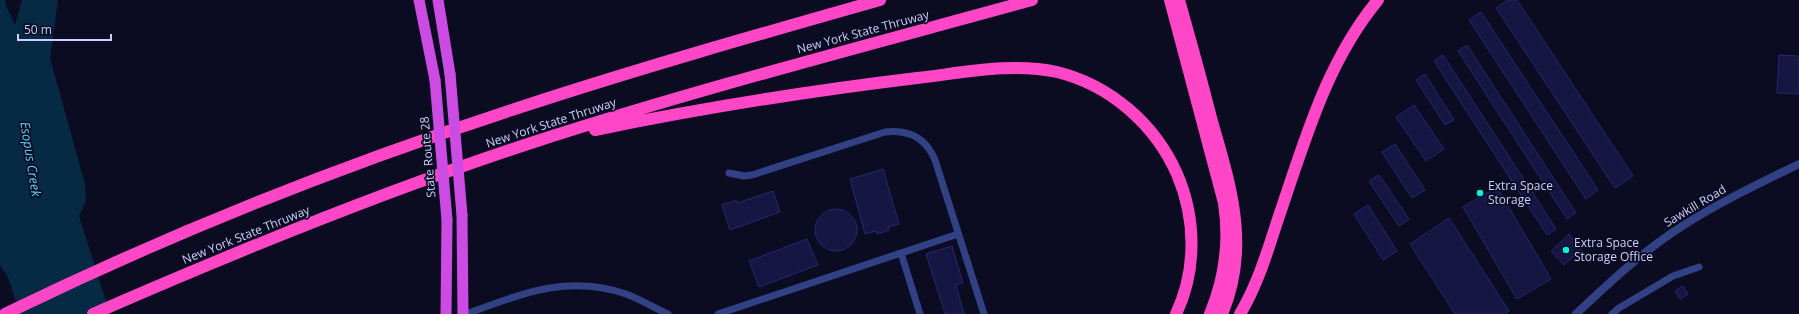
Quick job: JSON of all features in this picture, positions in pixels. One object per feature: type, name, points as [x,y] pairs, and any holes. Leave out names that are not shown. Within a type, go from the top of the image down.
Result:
[{"type":"highway","name":"State Route 28","points":[[419,0],[431,52],[435,80],[447,220],[446,314]]},
{"type":"highway","points":[[438,0],[450,74],[462,215],[463,314]]},
{"type":"highway","name":"New York State Thruway","points":[[5,314],[139,253],[319,179],[456,129],[650,66],[880,0]]},
{"type":"highway","name":"New York State Thruway","points":[[93,314],[154,287],[276,237],[531,143],[727,83],[1032,0]]},
{"type":"highway","points":[[1170,0],[1224,203],[1226,218],[1227,246],[1225,265],[1210,314]]},
{"type":"highway","points":[[1179,0],[1227,175],[1236,220],[1235,264],[1232,285],[1222,314]]},
{"type":"highway","points":[[1240,314],[1259,273],[1313,116],[1330,76],[1346,45],[1378,0]]},
{"type":"highway","points":[[531,143],[689,110],[840,87],[1010,68],[1056,72],[1090,85],[1118,100],[1150,130],[1173,165],[1187,205],[1191,224],[1192,244],[1188,277],[1176,314]]},
{"type":"street","name":"Sawkill Road","points":[[1576,314],[1641,256],[1670,234],[1727,200],[1799,164]]},
{"type":"lane","points":[[729,173],[744,176],[752,175],[885,132],[906,132],[924,142],[931,150],[984,314]]},
{"type":"lane","points":[[718,314],[958,234]]},
{"type":"lane","points":[[901,253],[920,314]]},
{"type":"lane","points":[[1612,314],[1619,308],[1673,276],[1699,267]]},
{"type":"lane","points":[[466,314],[520,294],[560,285],[585,285],[610,289],[628,295],[668,314]]},
{"type":"water","name":"Esopus Creek","points":[[0,0],[5,0],[6,6],[15,25],[22,0],[58,0],[50,58],[85,184],[86,201],[79,216],[110,314],[20,314],[8,277],[0,265]]},
{"type":"building","points":[[1508,0],[1517,0],[1633,176],[1615,188],[1496,8]]},
{"type":"building","points":[[1481,12],[1598,190],[1586,199],[1469,20]]},
{"type":"building","points":[[1467,45],[1576,213],[1567,219],[1458,51]]},
{"type":"building","points":[[1443,55],[1556,229],[1547,235],[1434,61]]},
{"type":"building","points":[[1779,55],[1799,56],[1799,94],[1777,93]]},
{"type":"building","points":[[1425,74],[1454,120],[1445,125],[1416,80]]},
{"type":"building","points":[[1414,105],[1444,149],[1426,161],[1396,117]]},
{"type":"building","points":[[1395,144],[1425,190],[1412,198],[1382,152]]},
{"type":"building","points":[[883,169],[899,224],[888,227],[889,230],[877,234],[876,231],[865,234],[850,179]]},
{"type":"building","points":[[1379,175],[1409,219],[1399,226],[1369,181]]},
{"type":"building","points":[[1497,187],[1551,279],[1517,299],[1463,207]]},
{"type":"building","points":[[773,191],[780,212],[730,230],[722,205],[736,200],[737,203]]},
{"type":"building","points":[[1368,205],[1397,251],[1383,260],[1354,214]]},
{"type":"building","points":[[832,209],[840,209],[848,212],[854,218],[857,230],[854,242],[848,248],[840,251],[832,251],[824,248],[818,242],[815,234],[815,226],[818,218],[824,212]]},
{"type":"building","points":[[1449,218],[1509,311],[1505,314],[1455,314],[1410,244]]},
{"type":"building","name":"Extra Space Storage Office","points":[[1569,234],[1582,249],[1564,265],[1551,251]]},
{"type":"building","points":[[807,239],[818,265],[759,287],[749,261]]},
{"type":"building","points":[[952,246],[963,283],[956,285],[964,314],[945,314],[926,254]]},
{"type":"building","points":[[1683,286],[1688,294],[1680,299],[1675,291]]},
{"type":"place","name":"Extra Space Storage","points":[[1480,193]]},
{"type":"place","name":"Extra Space Storage Office","points":[[1566,250]]}]
